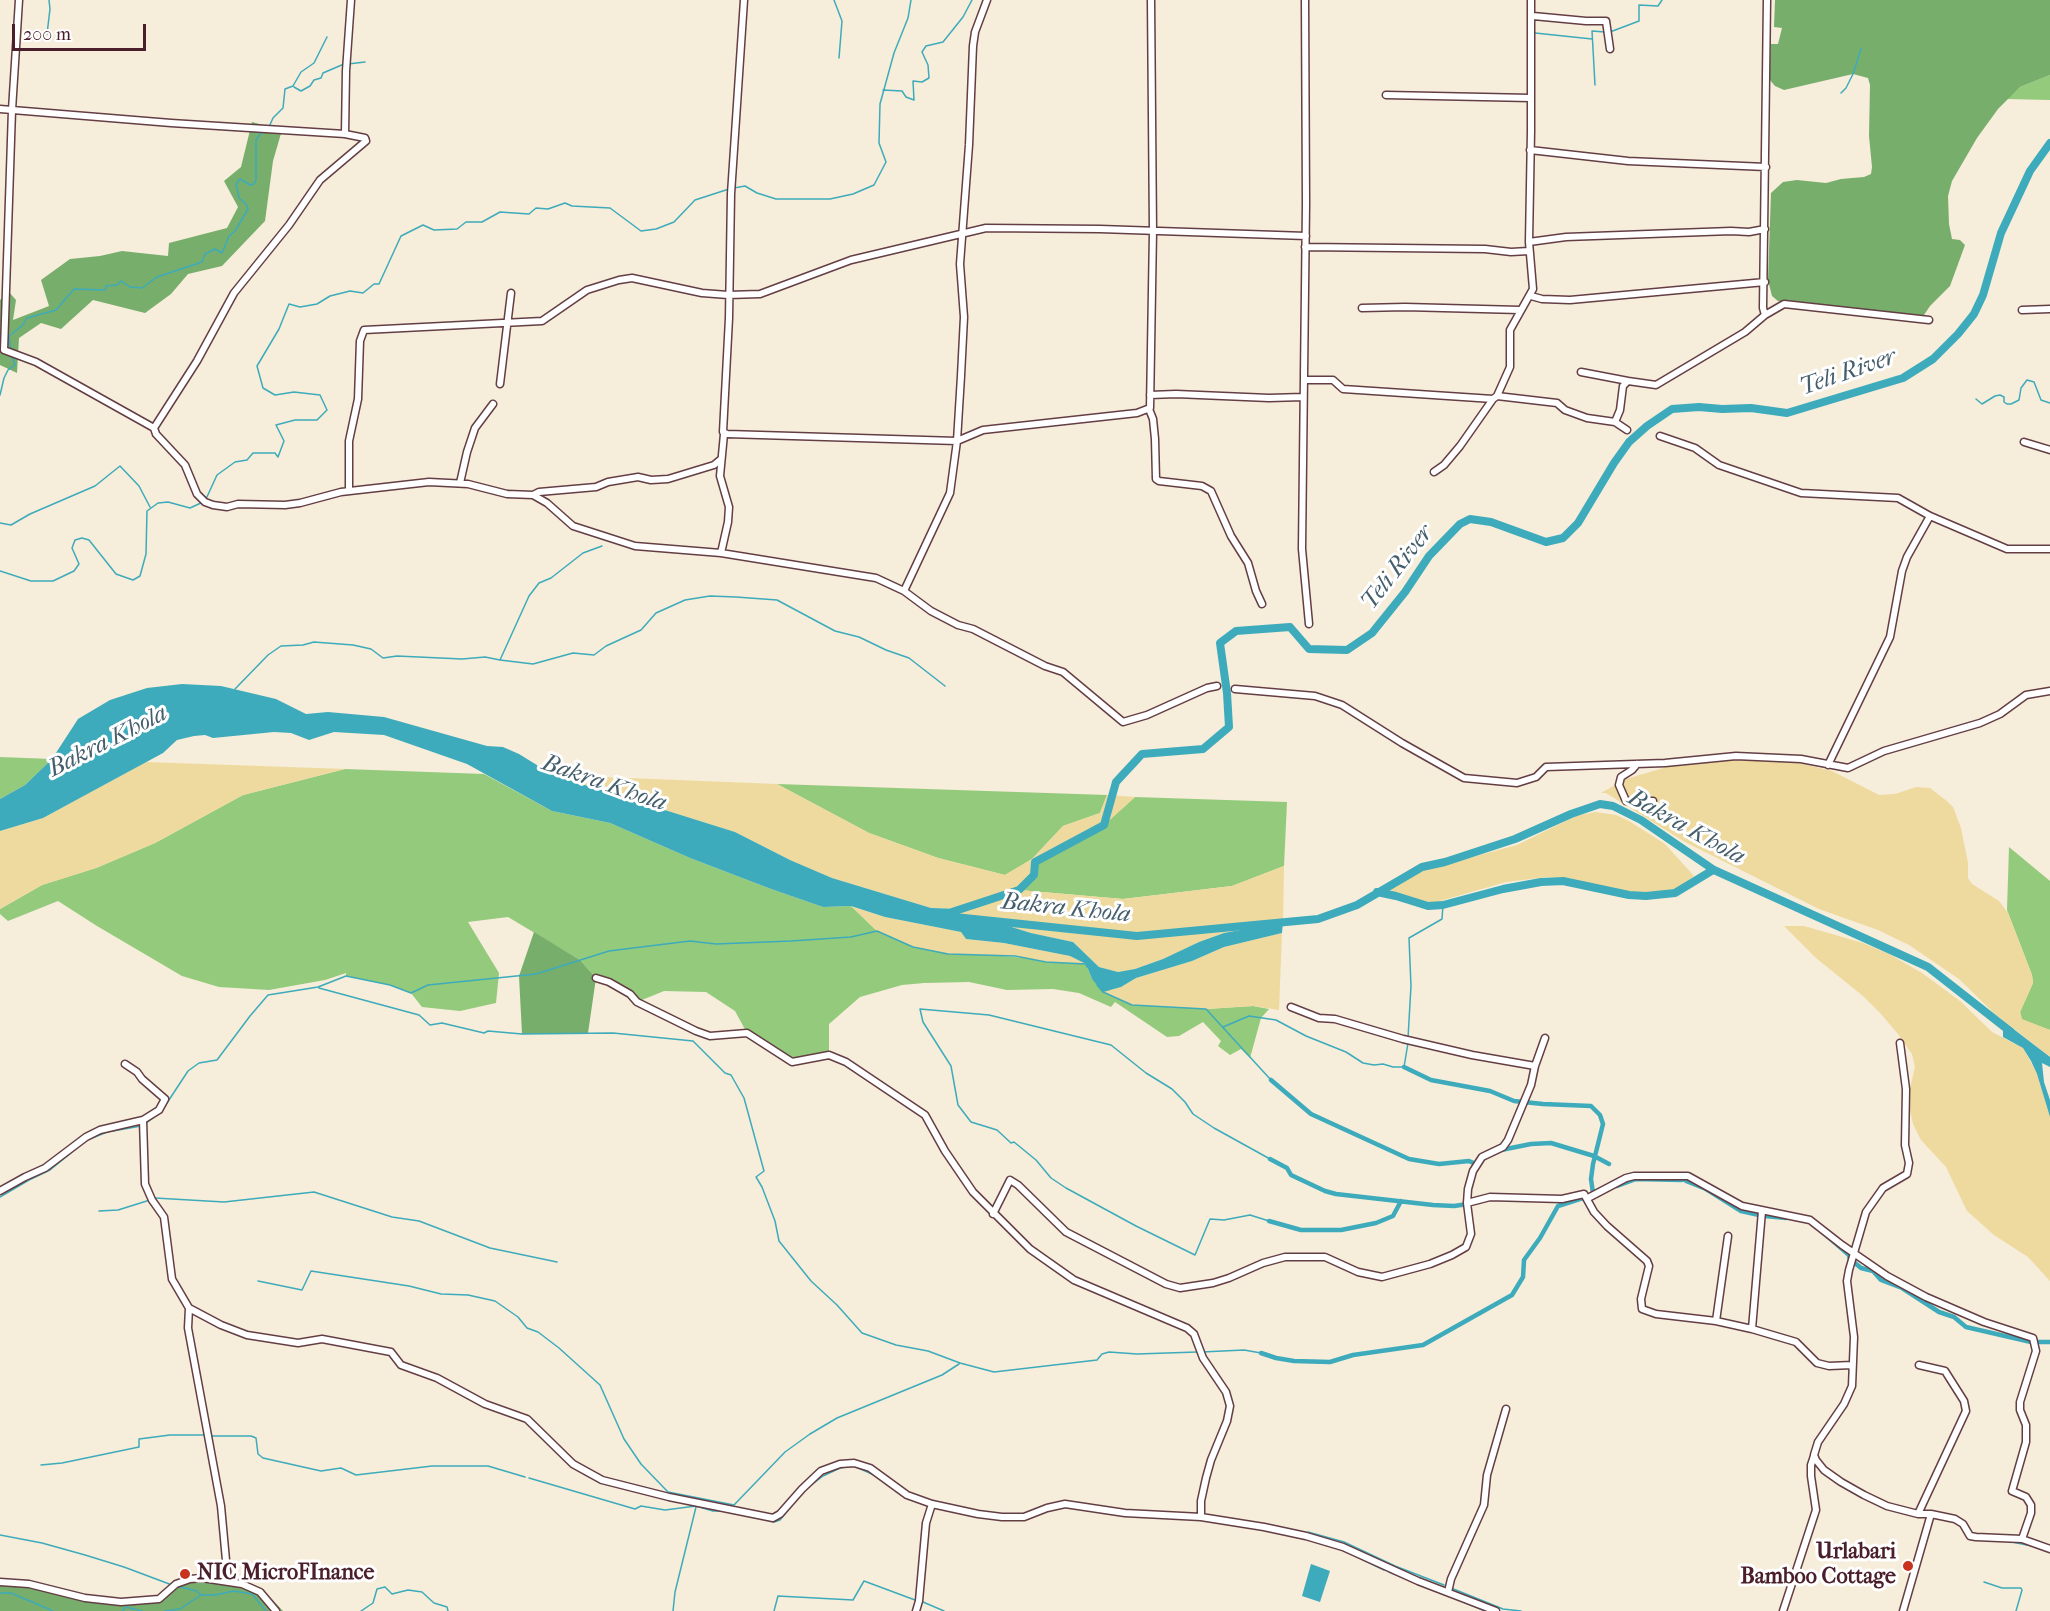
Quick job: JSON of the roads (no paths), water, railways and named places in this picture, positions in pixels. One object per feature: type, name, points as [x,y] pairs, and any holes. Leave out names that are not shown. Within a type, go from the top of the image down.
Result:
[{"type":"street","points":[[19,0],[12,110],[4,350],[36,362],[154,428],[156,434],[185,465],[195,491],[203,500],[213,505],[227,507],[238,504],[285,505],[349,491],[422,482],[460,483],[507,494],[533,495],[547,503],[573,526],[635,546],[721,553],[876,578],[904,591],[946,620],[973,629],[1045,666],[1063,672],[1124,722],[1148,715],[1207,688],[1217,686]]},
{"type":"street","points":[[345,134],[347,41],[351,0]]},
{"type":"street","points":[[721,553],[729,507],[720,476],[720,460],[724,434],[731,194],[744,0]]},
{"type":"street","points":[[904,591],[950,493],[957,441],[964,317],[960,264],[975,32],[987,0]]},
{"type":"street","points":[[1150,0],[1153,231],[1149,409],[1154,429],[1156,479],[1159,482],[1202,486],[1211,491],[1231,536],[1248,563],[1262,604]]},
{"type":"street","points":[[1305,0],[1306,236],[1302,549],[1310,624]]},
{"type":"street","points":[[1434,472],[1444,465],[1460,446],[1495,398],[1509,373],[1510,330],[1533,289],[1533,267],[1529,250],[1533,16],[1531,0]]},
{"type":"street","points":[[1765,315],[1763,308],[1767,0]]},
{"type":"street","points":[[1533,16],[1606,21],[1610,49]]},
{"type":"street","points":[[1386,95],[1531,98]]},
{"type":"street","points":[[0,109],[345,134],[367,139],[321,180],[289,225],[234,293],[197,361],[154,428]]},
{"type":"street","points":[[1530,150],[1628,161],[1766,167]]},
{"type":"street","points":[[349,491],[349,441],[358,399],[360,342],[364,330],[542,321],[587,290],[632,278],[702,293],[760,294],[850,260],[986,228],[1306,236]]},
{"type":"street","points":[[1529,242],[1566,237],[1749,232],[1765,229]]},
{"type":"street","points":[[1305,247],[1485,249],[1511,252],[1529,250]]},
{"type":"street","points":[[1531,296],[1542,299],[1570,300],[1765,282]]},
{"type":"street","points":[[500,384],[511,293]]},
{"type":"street","points":[[1581,372],[1656,385],[1745,332],[1765,315],[1784,304],[1929,320]]},
{"type":"street","points":[[1362,308],[1520,310]]},
{"type":"street","points":[[2022,310],[2050,309]]},
{"type":"street","points":[[1304,380],[1334,380],[1343,389],[1553,402],[1565,410],[1587,418],[1615,422],[1627,430]]},
{"type":"street","points":[[1615,422],[1620,410],[1623,386],[1628,381]]},
{"type":"street","points":[[1150,395],[1303,397]]},
{"type":"street","points":[[460,483],[475,428],[492,404]]},
{"type":"street","points":[[724,434],[957,441],[983,430],[1149,409]]},
{"type":"street","points":[[1660,436],[1695,448],[1719,465],[1741,470],[1788,489],[1813,495],[1836,493],[1898,498],[1930,516],[2007,549],[2050,549]]},
{"type":"street","points":[[2024,442],[2050,450]]},
{"type":"street","points":[[533,495],[539,492],[596,487],[608,482],[638,477],[651,480],[668,479],[714,465],[720,460]]},
{"type":"street","points":[[1828,765],[1890,637],[1902,571],[1907,557],[1930,516]]},
{"type":"street","points":[[1235,689],[1315,696],[1341,705],[1464,778],[1517,783],[1536,777],[1546,767],[1637,764],[1736,756],[1801,759],[1848,768],[1884,751],[1980,723],[2000,714],[2026,695],[2050,691]]},
{"type":"street","points":[[1637,764],[1621,777],[1619,786],[1626,801],[1653,801]]},
{"type":"street","points":[[596,978],[609,982],[630,994],[637,1002],[696,1032],[710,1036],[747,1033],[792,1062],[829,1055],[846,1062],[925,1115],[955,1167],[993,1214],[1030,1249],[1074,1280],[1187,1328],[1194,1334],[1203,1358],[1226,1392],[1230,1406],[1227,1421],[1206,1478],[1201,1501],[1201,1517]]},
{"type":"street","points":[[1291,1007],[1319,1018],[1342,1021],[1437,1047],[1535,1066]]},
{"type":"street","points":[[993,1214],[1010,1180],[1066,1232],[1166,1284],[1180,1288],[1229,1278],[1254,1266],[1285,1257],[1324,1257],[1358,1272],[1382,1276],[1430,1264],[1466,1247],[1471,1234],[1468,1200],[1473,1171],[1482,1157],[1503,1147],[1508,1140],[1531,1085],[1545,1038]]},
{"type":"street","points":[[1783,1611],[1816,1510],[1811,1476],[1814,1455],[1818,1442],[1849,1394],[1853,1378],[1854,1337],[1847,1281],[1854,1254],[1866,1212],[1876,1195],[1907,1173],[1909,1162],[1905,1145],[1906,1089],[1900,1043]]},
{"type":"street","points":[[0,1191],[45,1168],[79,1142],[100,1130],[143,1120],[155,1113],[165,1099],[137,1072],[124,1064]]},
{"type":"street","points":[[143,1120],[145,1184],[152,1200],[164,1217],[172,1279],[189,1308],[221,1325],[247,1335],[298,1343],[322,1339],[391,1352],[401,1365],[437,1378],[484,1404],[527,1419],[573,1464],[602,1480],[669,1497],[772,1518],[780,1514],[821,1471],[840,1464],[854,1463],[870,1468],[907,1495],[932,1504],[978,1514],[1024,1517],[1065,1504],[1125,1513],[1201,1517],[1264,1527],[1334,1544],[1496,1611]]},
{"type":"street","points":[[1588,1198],[1634,1176],[1688,1176],[1742,1206],[1810,1220],[1854,1254],[1887,1275],[1956,1311],[2032,1338],[2036,1351],[2020,1402],[2020,1410],[2026,1425],[2026,1442],[2012,1491],[2026,1497],[2031,1505],[2031,1513],[2022,1539]]},
{"type":"street","points":[[1468,1200],[1501,1197],[1562,1199],[1583,1194],[1588,1198],[1594,1212],[1607,1226],[1647,1261],[1649,1266],[1641,1299],[1642,1309],[1656,1314],[1716,1321],[1752,1329],[1796,1342],[1817,1364],[1851,1365],[1852,1367]]},
{"type":"street","points":[[1752,1329],[1762,1211]]},
{"type":"street","points":[[1716,1321],[1728,1236]]},
{"type":"street","points":[[189,1308],[188,1328],[221,1506],[228,1582]]},
{"type":"street","points":[[1918,1514],[1966,1411],[1964,1401],[1945,1371],[1919,1365]]},
{"type":"street","points":[[1448,1592],[1451,1579],[1484,1505],[1487,1475],[1506,1409]]},
{"type":"street","points":[[1814,1455],[1824,1470],[1864,1496],[1887,1506],[1959,1521],[1970,1536],[2022,1539],[2050,1549]]},
{"type":"street","points":[[916,1611],[919,1601],[926,1523],[932,1504]]},
{"type":"street","points":[[1903,1611],[1931,1514]]},
{"type":"street","points":[[0,1582],[44,1587],[85,1598],[121,1602],[159,1599],[176,1584],[190,1579],[228,1582],[242,1584],[260,1592],[276,1611]]},
{"type":"water","points":[[182,684],[221,686],[276,699],[306,714],[328,712],[384,717],[487,746],[503,747],[553,775],[735,832],[832,878],[931,908],[961,909],[954,916],[992,921],[1031,933],[1073,942],[1099,967],[1118,972],[1135,969],[1163,959],[1224,933],[1283,922],[1282,933],[1224,947],[1192,961],[1136,978],[1121,987],[1103,992],[1092,979],[1086,964],[1070,956],[1004,943],[966,939],[961,932],[885,917],[851,906],[823,907],[690,858],[610,823],[552,811],[467,764],[384,735],[334,732],[309,740],[291,733],[274,732],[213,738],[205,735],[177,740],[163,753],[43,818],[0,831],[0,799],[25,785],[52,759],[78,719],[110,700],[147,688]]},
{"type":"water","points":[[2003,1021],[2050,1057],[2050,1067],[2042,1063],[2044,1082],[2050,1100],[2050,1117],[2031,1061],[2023,1048],[2003,1037]]},
{"type":"water","points":[[1311,1564],[1330,1571],[1320,1602],[1302,1596]]},
{"type":"waterway","points":[[47,34],[49,0]]},
{"type":"waterway","points":[[834,0],[842,21],[839,58]]},
{"type":"waterway","points":[[734,188],[745,186],[757,193],[776,199],[830,199],[853,194],[874,185],[886,162],[879,143],[880,104],[894,53],[908,18],[911,0]]},
{"type":"waterway","points":[[883,90],[902,91],[906,97],[914,100],[913,81],[922,82],[929,78],[928,65],[922,52],[926,46],[943,42],[963,17],[972,0]]},
{"type":"waterway","points":[[1610,32],[1639,21],[1639,5],[1658,6],[1662,0]]},
{"type":"waterway","points":[[1595,85],[1592,31],[1605,32]]},
{"type":"waterway","points":[[1535,33],[1592,39]]},
{"type":"waterway","points":[[269,127],[273,118],[283,108],[285,89],[293,86],[301,72],[314,63],[327,37]]},
{"type":"waterway","points":[[1841,93],[1853,74],[1861,49]]},
{"type":"waterway","points":[[348,64],[365,62]]},
{"type":"waterway","points":[[294,87],[301,91],[310,86],[314,80],[321,78],[323,73],[344,64]]},
{"type":"waterway","points":[[11,351],[9,336],[23,325],[27,318],[56,310],[74,289],[105,290],[106,286],[117,285],[121,281],[130,287],[142,288],[157,277],[202,262],[205,254],[215,249],[222,253],[229,236],[235,231],[248,209],[239,198],[236,184],[240,179],[250,185],[254,184],[256,180],[256,140],[261,133],[265,132]]},
{"type":"waterway","name":"Teli River","points":[[952,912],[1019,890],[1034,875],[1035,862],[1104,825],[1116,782],[1142,754],[1203,749],[1229,727],[1220,643],[1236,631],[1290,627],[1309,649],[1347,650],[1372,633],[1405,592],[1429,556],[1460,524],[1470,519],[1491,522],[1546,542],[1563,538],[1578,523],[1629,442],[1672,409],[1751,408],[1787,413],[1903,378],[1933,359],[1974,314],[1983,295],[2001,233],[2030,171],[2050,143]]},
{"type":"waterway","points":[[206,499],[217,475],[235,462],[247,460],[253,453],[275,453],[278,457],[284,441],[276,425],[295,420],[317,420],[327,410],[320,395],[294,392],[275,395],[263,388],[257,366],[279,329],[289,304],[300,307],[317,304],[330,296],[350,291],[363,293],[374,284],[379,284],[401,236],[423,225],[434,230],[457,229],[466,222],[482,222],[500,212],[529,214],[536,208],[548,209],[565,203],[572,206],[610,208],[641,231],[656,229],[674,222],[695,200],[729,189]]},
{"type":"waterway","points":[[0,395],[4,378],[8,370],[15,365],[12,356]]},
{"type":"waterway","name":"Teli River","points":[[1976,399],[1982,404],[2000,395],[2004,397],[2004,402],[2011,404],[2019,400],[2021,388],[2027,380],[2034,382],[2041,400],[2050,403]]},
{"type":"waterway","points":[[0,523],[11,525],[30,514],[95,486],[120,466],[139,486],[150,507]]},
{"type":"waterway","points":[[0,571],[31,581],[53,581],[74,571],[79,564],[72,548],[75,540],[82,538],[89,540],[116,574],[133,580],[140,576],[146,554],[147,511],[158,503],[168,502],[190,508],[203,502]]},
{"type":"waterway","points":[[235,689],[268,655],[281,646],[314,642],[371,649],[383,658],[397,656],[462,659],[485,657],[500,660],[529,596],[539,583],[551,578],[583,553],[602,546]]},
{"type":"waterway","points":[[500,660],[533,664],[573,653],[594,655],[606,646],[641,630],[656,613],[685,600],[710,596],[736,597],[777,600],[835,631],[859,637],[909,658],[945,686]]},
{"type":"waterway","name":"Bakra Khola","points":[[945,916],[1137,936],[1318,919],[1357,905],[1422,867],[1445,862],[1515,839],[1600,804],[1613,806],[1641,820],[1714,870],[1928,967],[2011,1032]]},
{"type":"waterway","points":[[1377,892],[1428,906],[1443,905],[1503,889],[1541,882],[1563,881],[1629,895],[1646,896],[1675,893],[1713,870]]},
{"type":"waterway","points":[[1408,1038],[1411,986],[1409,938],[1442,919],[1443,905]]},
{"type":"waterway","points":[[165,1106],[188,1071],[199,1063],[217,1060],[268,995],[318,987],[346,976],[390,985],[411,993],[428,985],[536,974],[609,951],[690,941],[716,944],[851,937],[877,931],[913,947],[948,954],[1015,956],[1046,962],[1086,964],[1087,967]]},
{"type":"waterway","points":[[1097,985],[1103,992],[1132,1005],[1206,1009],[1271,1080]]},
{"type":"waterway","points":[[319,988],[419,1015],[430,1025],[442,1023],[484,1033],[488,1031],[522,1034],[613,1033],[693,1041],[725,1073],[731,1075],[744,1098],[764,1171],[756,1177],[775,1221],[779,1241],[811,1281],[862,1333],[896,1345],[928,1351],[994,1372],[1097,1360],[1102,1354],[1109,1352],[1137,1354],[1197,1352]]},
{"type":"waterway","points":[[1269,1221],[1250,1215],[1224,1220],[1210,1219],[1195,1255],[1066,1188],[1051,1178],[1036,1160],[997,1130],[971,1122],[958,1105],[951,1066],[923,1022],[920,1009],[989,1015],[1111,1045],[1146,1073],[1172,1089],[1193,1114],[1270,1159]]},
{"type":"waterway","points":[[1223,1027],[1249,1016],[1276,1020],[1306,1036],[1346,1052],[1363,1063],[1393,1067],[1404,1067],[1408,1043]]},
{"type":"waterway","points":[[1404,1067],[1431,1080],[1490,1091],[1514,1101],[1591,1106],[1600,1115],[1603,1124],[1593,1164],[1591,1179],[1593,1193]]},
{"type":"waterway","points":[[1271,1080],[1311,1114],[1409,1159],[1439,1164],[1469,1161],[1478,1165]]},
{"type":"waterway","points":[[145,1124],[158,1114]]},
{"type":"waterway","points":[[85,1141],[107,1132],[141,1126]]},
{"type":"waterway","points":[[1501,1150],[1551,1143],[1594,1156],[1609,1164]]},
{"type":"waterway","points":[[0,1197],[50,1170],[82,1144]]},
{"type":"waterway","points":[[1270,1159],[1287,1168],[1291,1175],[1336,1194],[1433,1205],[1468,1204]]},
{"type":"waterway","points":[[1617,1186],[1636,1179],[1682,1180]]},
{"type":"waterway","points":[[1686,1181],[1706,1189],[1741,1211],[1759,1215]]},
{"type":"waterway","points":[[155,1198],[224,1202],[314,1192],[392,1217],[419,1221],[490,1248],[557,1262]]},
{"type":"waterway","points":[[1261,1353],[1294,1361],[1330,1362],[1353,1355],[1423,1345],[1512,1295],[1523,1277],[1524,1260],[1540,1238],[1558,1206],[1583,1198]]},
{"type":"waterway","points":[[99,1211],[118,1210],[150,1200]]},
{"type":"waterway","points":[[1269,1221],[1301,1230],[1341,1230],[1376,1223],[1393,1216],[1401,1201]]},
{"type":"waterway","points":[[1765,1216],[1786,1218]]},
{"type":"waterway","points":[[1826,1235],[1849,1255],[1850,1260]]},
{"type":"waterway","points":[[1855,1263],[1861,1268],[1873,1271],[1881,1280],[1902,1288],[1939,1312],[1954,1317],[1966,1327],[2031,1342],[2050,1342]]},
{"type":"waterway","points":[[258,1281],[302,1290],[311,1271],[495,1301],[518,1317],[527,1328],[538,1332],[559,1348],[600,1385],[624,1439],[641,1464],[668,1492],[734,1505],[785,1452],[810,1434],[837,1418],[942,1375],[959,1364]]},
{"type":"waterway","points":[[1202,1352],[1244,1350],[1261,1353]]},
{"type":"waterway","points":[[41,1465],[62,1463],[139,1447],[139,1439],[170,1435],[205,1435]]},
{"type":"waterway","points":[[210,1436],[251,1436],[256,1438],[258,1454],[263,1458],[321,1471],[341,1468],[356,1475],[432,1466],[488,1466],[525,1477]]},
{"type":"waterway","points":[[806,1489],[823,1476],[840,1468],[854,1466],[874,1475]]},
{"type":"waterway","points":[[529,1478],[635,1509],[641,1506],[665,1510],[696,1506],[722,1511]]},
{"type":"waterway","points":[[890,1486],[906,1497]]},
{"type":"waterway","points":[[741,1514],[774,1522],[780,1520],[791,1506]]},
{"type":"waterway","points":[[673,1611],[675,1592],[696,1507]]},
{"type":"waterway","points":[[1308,1532],[1344,1542],[1395,1566],[1444,1585]]},
{"type":"waterway","points":[[0,1535],[42,1543],[85,1555],[172,1585]]},
{"type":"waterway","points":[[2007,1541],[2032,1546]]},
{"type":"waterway","points":[[1345,1551],[1384,1570]]},
{"type":"waterway","points":[[1389,1572],[1401,1577]]},
{"type":"waterway","points":[[774,1611],[778,1596],[853,1600],[864,1581],[915,1600]]},
{"type":"waterway","points":[[1984,1582],[2002,1588],[2021,1588],[2016,1611]]},
{"type":"waterway","points":[[176,1586],[197,1591],[201,1595]]},
{"type":"waterway","points":[[361,1611],[373,1603],[377,1589],[385,1587],[392,1594],[408,1590],[422,1592],[434,1603],[447,1607],[448,1611]]},
{"type":"waterway","points":[[1451,1588],[1503,1609],[1521,1611]]},
{"type":"waterway","points":[[165,1611],[180,1609],[201,1595],[234,1591],[252,1594],[266,1611]]},
{"type":"waterway","points":[[0,1593],[11,1593],[53,1611]]},
{"type":"waterway","points":[[1461,1601],[1485,1611]]},
{"type":"waterway","points":[[923,1602],[944,1611]]},
{"type":"waterway","points":[[122,1611],[126,1607],[142,1611]]},
{"type":"place","name":"Urlabari Bamboo Cottage","points":[[1908,1566]]},
{"type":"place","name":"NIC MicroFInance","points":[[185,1574]]}]
